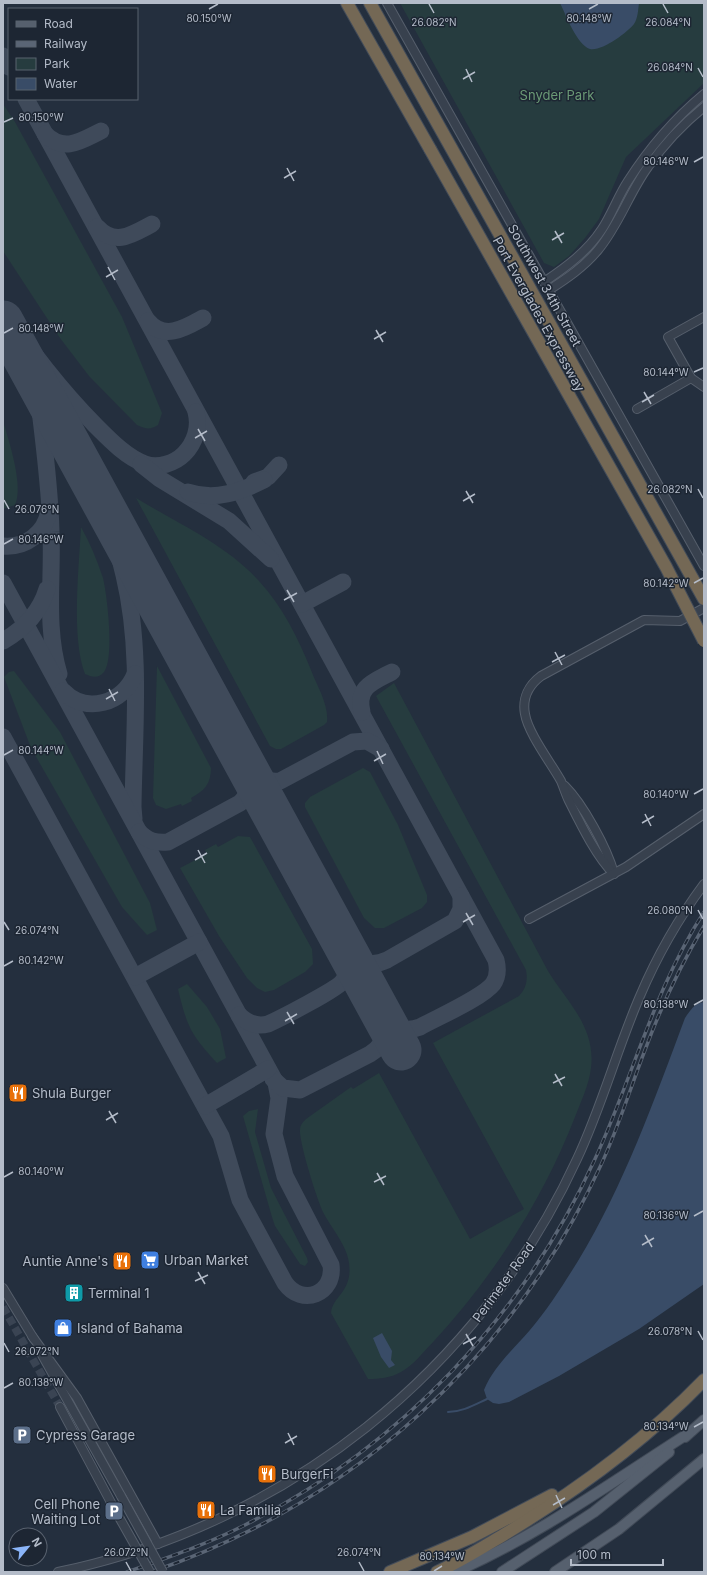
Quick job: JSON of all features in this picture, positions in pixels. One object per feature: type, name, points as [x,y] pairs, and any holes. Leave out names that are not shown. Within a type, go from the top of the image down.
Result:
[{"type":"highway","name":"Port Everglades Expressway","points":[[347,3],[666,567],[704,641]]},
{"type":"highway","name":"Port Everglades Expressway","points":[[370,3],[704,599]]},
{"type":"highway","points":[[437,1572],[483,1547],[537,1514],[610,1462],[645,1434],[704,1380]]},
{"type":"highway","points":[[390,1572],[432,1556],[495,1526],[610,1462]]},
{"type":"main road","points":[[502,1572],[594,1512],[654,1466],[704,1420]]},
{"type":"main road","points":[[455,1572],[490,1555],[557,1518],[689,1433]]},
{"type":"main road","points":[[555,1572],[600,1542],[664,1493],[704,1459]]},
{"type":"main road","points":[[567,1572],[600,1542]]},
{"type":"street","name":"Southwest 34th Street","points":[[387,3],[704,566]]},
{"type":"street","points":[[544,282],[567,266],[594,240],[603,228],[627,182],[654,144],[670,125],[704,94]]},
{"type":"street","points":[[548,290],[582,267],[597,251],[610,233],[648,167],[672,138],[704,107]]},
{"type":"street","points":[[704,316],[668,338],[691,378],[704,387]]},
{"type":"street","points":[[637,409],[691,378]]},
{"type":"street","points":[[614,874],[604,865],[568,800],[562,783],[526,720],[524,700],[532,684],[541,676],[644,620],[680,621],[704,608]]},
{"type":"street","points":[[529,919],[614,874],[704,814]]},
{"type":"street","name":"Perimeter Road","points":[[58,1572],[106,1561],[158,1544],[232,1512],[286,1483],[358,1434],[412,1389],[442,1360],[472,1326],[518,1266],[556,1203],[588,1135],[639,998],[652,969],[672,932],[704,884]]},
{"type":"street","points":[[3,1288],[32,1336],[163,1572]]},
{"type":"street","points":[[32,1336],[77,1398],[158,1544]]},
{"type":"street","points":[[60,1407],[150,1572]]},
{"type":"green space","name":"Snyder Park","points":[[400,3],[704,3],[704,83],[626,157],[599,219],[569,256],[554,267],[544,263]]},
{"type":"green space","points":[[3,104],[15,122],[122,317],[162,413],[158,425],[153,428],[137,425],[89,376],[60,338],[3,251]]},
{"type":"green space","points":[[3,421],[15,464],[18,487],[15,505],[3,509]]},
{"type":"green space","points":[[136,498],[201,535],[232,556],[268,591],[283,612],[295,635],[319,689],[327,716],[327,722],[324,725],[281,749],[276,749],[270,746]]},
{"type":"green space","points":[[81,527],[103,578],[108,611],[110,641],[107,665],[102,674],[95,677],[85,674],[78,641],[77,602]]},
{"type":"green space","points":[[157,666],[211,768],[208,783],[200,793],[191,798],[192,801],[182,806],[181,804],[166,809],[156,805],[153,798]]},
{"type":"green space","points":[[14,671],[60,732],[150,903],[157,930],[147,935],[122,907],[31,748],[4,677],[9,672]]},
{"type":"green space","points":[[394,683],[548,971],[585,1027],[591,1053],[591,1068],[582,1099],[562,1148],[532,1207],[497,1263],[456,1316],[414,1362],[406,1369],[393,1376],[368,1379],[331,1313],[335,1302],[346,1287],[349,1273],[349,1263],[348,1256],[342,1243],[320,1206],[313,1184],[300,1136],[300,1128],[304,1121],[351,1087],[353,1089],[379,1073],[470,1239],[524,1209],[433,1043],[519,996],[526,984],[526,970],[376,696]]},
{"type":"green space","points":[[363,768],[370,772],[398,825],[427,895],[427,902],[422,908],[384,928],[375,928],[364,918],[305,807],[305,803],[310,797]]},
{"type":"green space","points":[[238,836],[250,837],[312,949],[313,964],[305,972],[274,990],[265,992],[257,988],[247,978],[219,936],[180,868],[207,854],[205,850],[216,844],[218,847]]},
{"type":"green space","points":[[187,984],[207,1007],[220,1029],[226,1058],[217,1063],[201,1045],[187,1022],[178,989]]},
{"type":"green space","points":[[258,1109],[255,1132],[271,1188],[307,1258],[308,1262],[305,1266],[300,1264],[275,1226],[272,1217],[243,1116],[249,1111]]},
{"type":"water","points":[[560,3],[639,3],[638,14],[634,24],[631,27],[607,45],[590,49],[585,46],[576,36]]},
{"type":"water","points":[[704,1002],[704,1284],[639,1329],[559,1376],[509,1402],[499,1404],[493,1403],[487,1399],[484,1390],[488,1381],[504,1358],[537,1322],[561,1288],[595,1232],[624,1173],[662,1080],[685,1018],[695,1006]]},
{"type":"water","points":[[382,1333],[392,1351],[391,1360],[395,1365],[389,1368],[381,1357],[373,1338]]},
{"type":"waterway","points":[[448,1412],[473,1406],[487,1399]]},
{"type":"taxiway","points":[[3,56],[8,65]]},
{"type":"taxiway","points":[[27,100],[496,960],[497,975],[493,984],[470,1001],[420,1027],[415,1029],[400,1028],[391,1024],[383,1017]]},
{"type":"taxiway","points":[[45,134],[52,140],[66,144],[80,141],[101,131]]},
{"type":"taxiway","points":[[97,227],[104,233],[111,236],[124,237],[138,232],[152,224]]},
{"type":"taxiway","points":[[3,309],[35,355],[70,398],[112,442],[138,461],[155,466],[176,460],[184,454],[188,450],[196,434],[196,412]]},
{"type":"taxiway","points":[[148,321],[154,327],[161,330],[175,331],[189,326],[203,318]]},
{"type":"taxiway","points":[[37,383],[50,513],[50,603],[52,639],[59,674]]},
{"type":"taxiway","points":[[141,464],[160,479],[229,521],[271,559]]},
{"type":"taxiway","points":[[254,482],[268,477],[279,465]]},
{"type":"taxiway","points":[[87,475],[113,537],[130,603],[136,690],[134,819]]},
{"type":"taxiway","points":[[188,492],[208,496],[227,494],[264,480]]},
{"type":"taxiway","points":[[3,546],[11,546],[27,542],[33,538],[43,526],[49,511]]},
{"type":"taxiway","points":[[302,604],[343,582]]},
{"type":"taxiway","points":[[3,583],[276,1083],[279,1098],[274,1134],[285,1176],[331,1265],[331,1275],[328,1283],[323,1290],[316,1294],[300,1294],[292,1290],[285,1283],[240,1200],[221,1136],[3,737]]},
{"type":"taxiway","points":[[3,641],[18,631],[36,612],[47,589]]},
{"type":"taxiway","points":[[362,712],[361,697],[364,691],[373,682],[392,672]]},
{"type":"taxiway","points":[[63,691],[82,703],[93,704],[104,702],[122,692],[130,684],[135,674]]},
{"type":"taxiway","points":[[245,764],[252,772],[260,777],[269,781],[280,781],[353,742],[367,741],[381,749]]},
{"type":"taxiway","points":[[139,832],[152,841],[168,842],[240,803],[249,789],[248,773],[244,762]]},
{"type":"taxiway","points":[[348,952],[357,959],[366,963],[376,963],[387,960],[455,921],[461,909],[461,896]]},
{"type":"taxiway","points":[[135,977],[199,942]]},
{"type":"taxiway","points":[[239,1015],[252,1024],[268,1024],[320,997],[339,985],[345,978],[349,967],[348,952]]},
{"type":"taxiway","points":[[273,1079],[283,1088],[300,1090],[370,1054],[379,1047],[384,1038],[385,1028],[383,1017]]},
{"type":"taxiway","points":[[205,1106],[268,1069]]},
{"type":"runway","points":[[3,321],[401,1050]]},
{"type":"tunnel","points":[[3,1307],[60,1407]]},
{"type":"railway","points":[[127,1572],[185,1551],[243,1526],[300,1494],[354,1458],[404,1417],[450,1373],[493,1325],[531,1273],[565,1217],[595,1159],[609,1128],[645,1034],[671,972],[704,912]]},
{"type":"railway","points":[[151,1572],[224,1543],[293,1507],[358,1464],[418,1416],[472,1362],[521,1302],[563,1237],[600,1167],[618,1124],[664,1002],[704,926]]},
{"type":"place","name":"Shula Burger","points":[[18,1093]]},
{"type":"place","name":"Urban Market","points":[[150,1260]]},
{"type":"place","name":"Auntie Anne's","points":[[122,1261]]},
{"type":"place","name":"Terminal 1","points":[[74,1293]]},
{"type":"place","name":"Island of Bahama","points":[[63,1328]]},
{"type":"place","name":"Cypress Garage","points":[[22,1435]]},
{"type":"place","name":"BurgerFi","points":[[267,1474]]},
{"type":"place","name":"La Familia","points":[[206,1510]]},
{"type":"place","name":"Cell Phone Waiting Lot","points":[[114,1511]]}]
